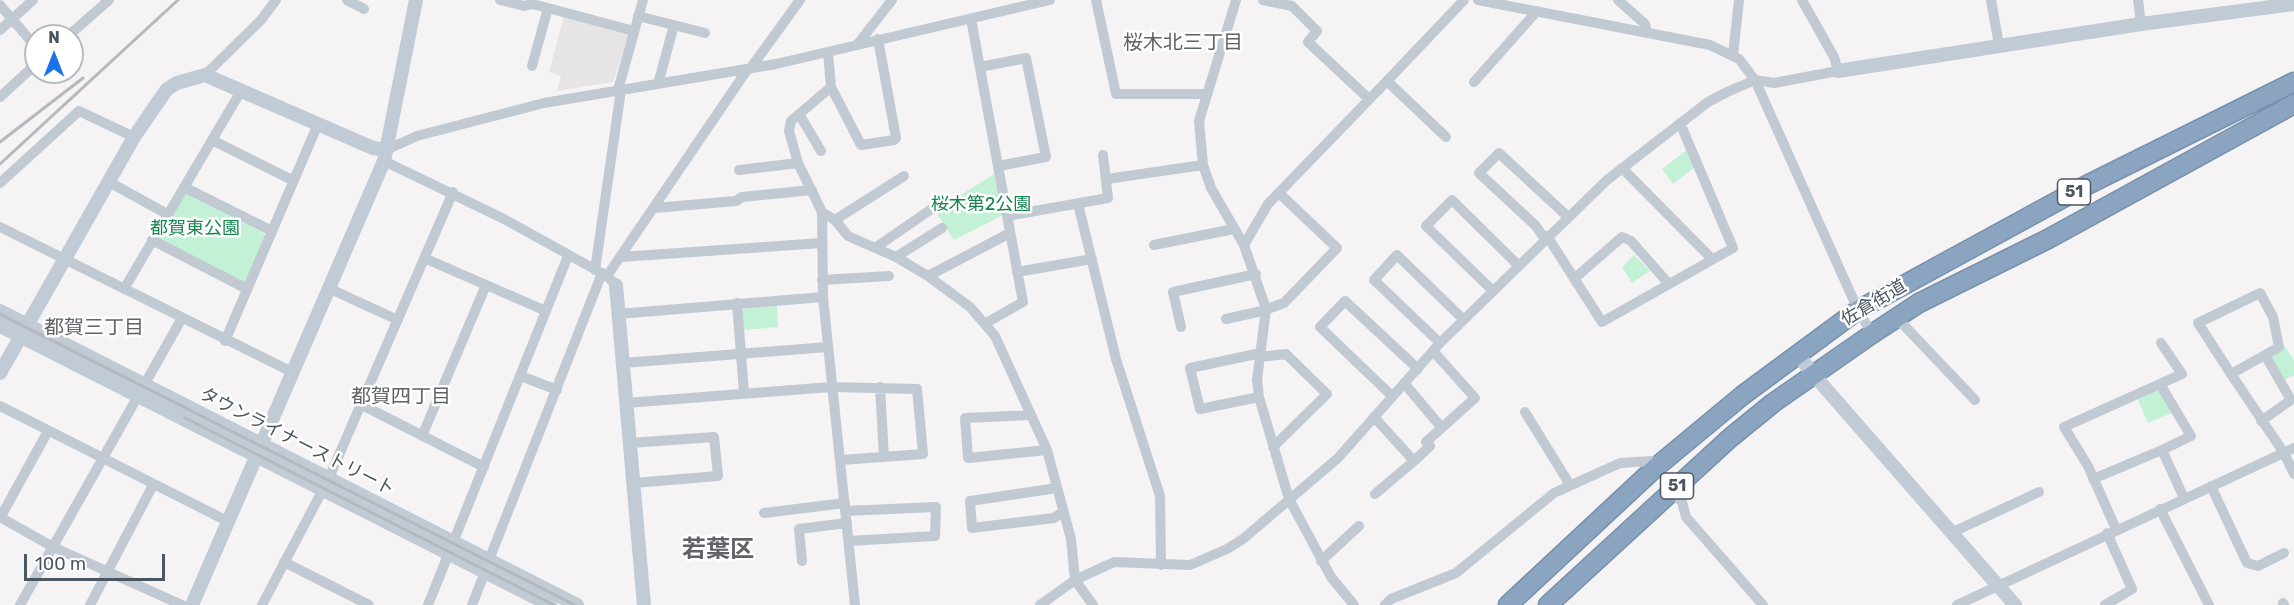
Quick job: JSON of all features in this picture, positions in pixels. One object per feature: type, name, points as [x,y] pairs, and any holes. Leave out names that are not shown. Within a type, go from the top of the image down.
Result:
[{"type":"highway","name":"佐倉街道","points":[[1508,605],[1655,468],[1797,353],[1858,310],[2077,190],[2294,82]]},
{"type":"highway","name":"佐倉街道","points":[[1548,605],[1671,491],[1773,403],[1872,334],[1960,282],[2048,239],[2294,104]]},
{"type":"street","points":[[0,30],[33,0]]},
{"type":"street","points":[[82,24],[109,0]]},
{"type":"street","points":[[205,75],[261,20],[276,0]]},
{"type":"street","points":[[347,0],[364,9]]},
{"type":"street","points":[[192,605],[385,156],[416,0]]},
{"type":"street","points":[[503,0],[548,8],[634,31]]},
{"type":"street","points":[[643,0],[619,90],[605,276],[618,314],[644,605]]},
{"type":"street","points":[[472,605],[605,276],[621,257],[748,69],[798,2],[784,0]]},
{"type":"street","points":[[856,45],[892,0]]},
{"type":"street","points":[[385,156],[417,136],[544,103],[748,69],[1050,0]]},
{"type":"street","points":[[1096,0],[1116,94],[1206,94]]},
{"type":"street","points":[[1236,0],[1199,121],[1203,165],[1211,188],[1245,245],[1266,309],[1257,380],[1259,397],[1289,500],[1321,561],[1354,605]]},
{"type":"street","points":[[1263,0],[1292,6],[1317,31],[1308,42],[1369,99]]},
{"type":"street","points":[[1245,245],[1268,204],[1464,0]]},
{"type":"street","points":[[1478,0],[1710,45],[1733,56],[1748,69],[1755,80],[1858,310],[1872,334]]},
{"type":"street","points":[[1618,0],[1645,24],[1647,33]]},
{"type":"street","points":[[1733,56],[1739,0]]},
{"type":"street","points":[[1802,0],[1834,57],[1838,71]]},
{"type":"street","points":[[1991,0],[2000,45]]},
{"type":"street","points":[[2138,0],[2141,24]]},
{"type":"street","points":[[1044,603],[1075,580],[1114,562],[1191,565],[1227,549],[1338,458],[1436,347],[1567,216],[1622,168],[1708,102],[1755,80],[1774,83],[2000,45],[2278,3],[2294,4]]},
{"type":"street","points":[[0,5],[24,34]]},
{"type":"street","points":[[532,66],[548,8]]},
{"type":"street","points":[[1474,82],[1537,11]]},
{"type":"street","points":[[638,16],[705,33]]},
{"type":"street","points":[[971,19],[1023,302],[986,323]]},
{"type":"street","points":[[658,84],[674,25]]},
{"type":"street","points":[[828,52],[831,87],[861,145],[896,138],[878,39]]},
{"type":"street","points":[[980,67],[1026,58],[1046,157],[998,166]]},
{"type":"street","points":[[0,97],[24,75]]},
{"type":"street","points":[[0,374],[134,137],[167,89],[192,77],[205,75],[373,148],[605,276]]},
{"type":"street","points":[[1387,81],[1446,137]]},
{"type":"street","points":[[831,87],[791,121],[789,131],[798,163],[822,212],[823,297],[855,605]]},
{"type":"street","points":[[124,289],[241,91]]},
{"type":"street","points":[[0,183],[79,111],[134,137]]},
{"type":"street","points":[[799,114],[821,151]]},
{"type":"street","points":[[1567,216],[1500,153],[1479,173],[1536,226],[1575,278],[1602,322],[1733,248],[1680,123]]},
{"type":"street","points":[[225,340],[318,124]]},
{"type":"street","points":[[212,140],[294,181]]},
{"type":"street","points":[[1007,216],[1108,198],[1103,155]]},
{"type":"street","points":[[739,170],[798,163]]},
{"type":"street","points":[[1107,179],[1203,165]]},
{"type":"street","points":[[1622,168],[1712,259]]},
{"type":"street","points":[[835,220],[904,176]]},
{"type":"street","points":[[109,182],[167,214]]},
{"type":"street","points":[[184,187],[272,231]]},
{"type":"street","points":[[654,208],[736,201],[742,197],[812,190]]},
{"type":"street","points":[[262,605],[326,484],[453,192]]},
{"type":"street","points":[[1226,319],[1266,309],[1292,298],[1337,248],[1280,193]]},
{"type":"street","points":[[1492,290],[1426,226],[1452,200],[1518,265]]},
{"type":"street","points":[[1078,204],[1116,359],[1160,496],[1161,565]]},
{"type":"street","points":[[875,248],[930,210]]},
{"type":"street","points":[[822,212],[835,220],[848,236],[896,257],[928,276],[970,307],[986,323],[1004,355],[1047,450],[1071,539],[1075,580],[1093,605]]},
{"type":"street","points":[[0,227],[292,372]]},
{"type":"street","points":[[896,257],[942,228]]},
{"type":"street","points":[[1154,244],[1234,230]]},
{"type":"street","points":[[928,276],[1010,233]]},
{"type":"street","points":[[1575,278],[1622,237],[1631,241],[1669,284]]},
{"type":"street","points":[[152,240],[247,289]]},
{"type":"street","points":[[621,257],[822,243]]},
{"type":"street","points":[[1375,494],[1430,446],[1426,442],[1475,398],[1436,347],[1374,280],[1397,255],[1463,319]]},
{"type":"street","points":[[428,605],[568,256]]},
{"type":"street","points":[[424,258],[546,311]]},
{"type":"street","points":[[1017,272],[1092,259]]},
{"type":"street","points":[[1181,327],[1173,292],[1256,274]]},
{"type":"street","points":[[822,280],[889,276]]},
{"type":"street","points":[[422,436],[486,285]]},
{"type":"street","points":[[328,288],[398,320]]},
{"type":"street","points":[[2231,374],[2279,347],[2273,317],[2260,293],[2198,323],[2261,421],[2289,451],[2294,474]]},
{"type":"street","points":[[618,314],[823,297]]},
{"type":"street","points":[[1392,396],[1320,327],[1345,301],[1418,369]]},
{"type":"street","points":[[737,303],[744,393]]},
{"type":"street","name":"タウンライナーストリート","points":[[0,311],[24,331],[258,451],[487,566],[578,605]]},
{"type":"street","points":[[20,605],[182,318]]},
{"type":"street","points":[[1897,318],[1975,400]]},
{"type":"street","name":"タウンライナーストリート","points":[[0,326],[24,331]]},
{"type":"street","points":[[2105,605],[2132,589],[2094,479],[2064,427],[2182,374],[2161,343]]},
{"type":"street","points":[[622,363],[828,347]]},
{"type":"street","points":[[1797,353],[2015,605]]},
{"type":"street","points":[[1259,397],[1200,410],[1190,368],[1261,355],[1286,354],[1327,394],[1273,447]]},
{"type":"street","points":[[2261,421],[2291,400],[2265,355]]},
{"type":"street","points":[[521,376],[557,390]]},
{"type":"street","points":[[1404,383],[1441,427]]},
{"type":"street","points":[[2094,479],[2191,436],[2160,384]]},
{"type":"street","points":[[626,404],[831,387],[917,389],[923,454],[841,460]]},
{"type":"street","points":[[880,387],[884,457]]},
{"type":"street","points":[[360,404],[484,467]]},
{"type":"street","points":[[0,406],[229,522]]},
{"type":"street","points":[[1525,412],[1570,485]]},
{"type":"street","points":[[1031,415],[965,418],[968,458],[1047,450]]},
{"type":"street","points":[[1374,417],[1414,461]]},
{"type":"street","points":[[48,431],[0,518],[53,547],[182,605]]},
{"type":"street","points":[[630,443],[714,437],[718,476],[634,483]]},
{"type":"street","points":[[2162,450],[2184,498]]},
{"type":"street","points":[[1957,605],[2112,531],[2289,451]]},
{"type":"street","points":[[1385,605],[1391,599],[1456,573],[1508,528],[1554,493],[1620,463],[1651,461],[1655,468]]},
{"type":"street","points":[[90,605],[153,485]]},
{"type":"street","points":[[2211,486],[2247,563],[2258,566],[2284,553]]},
{"type":"street","points":[[1057,488],[970,501],[972,528],[1054,518],[1063,512]]},
{"type":"street","points":[[1671,491],[1682,502],[1686,517],[1762,605]]},
{"type":"street","points":[[1953,532],[2039,492]]},
{"type":"street","points":[[764,513],[845,507],[936,507],[935,536],[849,541]]},
{"type":"street","points":[[2160,509],[2209,605]]},
{"type":"street","points":[[802,561],[799,528],[847,523]]},
{"type":"street","points":[[1321,561],[1359,526]]},
{"type":"street","points":[[284,562],[369,605]]},
{"type":"street","name":"タウンライナーストリート","points":[[487,566],[550,605]]},
{"type":"shaded area","points":[[564,16],[630,33],[613,82],[557,91],[561,76],[549,72]]},
{"type":"green space","points":[[1687,150],[1694,168],[1673,184],[1662,169]]},
{"type":"green space","name":"桜木第2公園","points":[[996,173],[1003,215],[954,240],[935,211]]},
{"type":"green space","name":"都賀東公園","points":[[183,194],[188,194],[264,233],[266,240],[248,282],[242,284],[159,241],[158,236]]},
{"type":"green space","points":[[1634,255],[1650,271],[1632,283],[1622,267]]},
{"type":"green space","points":[[777,305],[778,327],[743,330],[741,313],[745,308]]},
{"type":"green space","points":[[2283,344],[2294,360],[2294,375],[2285,380],[2271,357]]},
{"type":"green space","points":[[2156,389],[2160,391],[2172,413],[2148,423],[2137,398]]},
{"type":"railway","points":[[0,164],[178,0]]},
{"type":"railway","points":[[0,142],[75,84]]},
{"type":"railway","points":[[0,314],[575,605]]},
{"type":"railway","points":[[185,418],[554,605]]},
{"type":"district","name":"桜木北三丁目","points":[[1183,43]]},
{"type":"district","name":"都賀三丁目","points":[[94,328]]},
{"type":"district","name":"都賀四丁目","points":[[401,397]]},
{"type":"district","name":"若葉区","points":[[718,550]]}]
